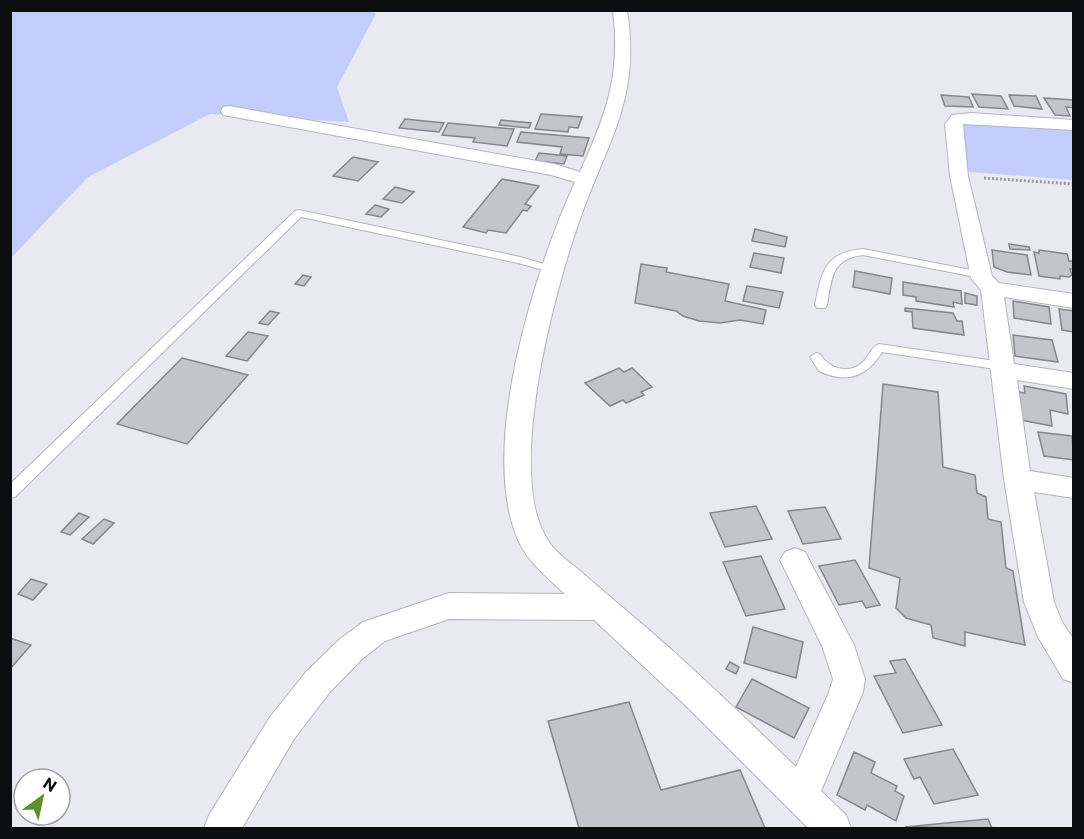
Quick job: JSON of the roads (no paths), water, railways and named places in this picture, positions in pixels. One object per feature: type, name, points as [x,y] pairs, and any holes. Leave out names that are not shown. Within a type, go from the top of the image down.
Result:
[{"type":"street","points":[[620,10],[625,31],[625,73],[602,146],[584,179],[551,268],[536,332],[519,429],[517,482],[530,536],[545,558],[651,651],[833,828]]},
{"type":"street","points":[[229,111],[554,170],[584,179]]},
{"type":"street","points":[[1074,125],[958,119],[954,124],[959,176],[987,282],[1039,602],[1049,628],[1074,669]]},
{"type":"street","points":[[987,282],[1074,301]]},
{"type":"street","points":[[1002,368],[1074,381]]},
{"type":"street","points":[[1018,479],[1074,488]]},
{"type":"street","points":[[795,560],[838,645],[849,679],[846,692],[801,796]]},
{"type":"street","points":[[222,828],[282,728],[318,682],[351,649],[374,631],[449,606],[600,607]]},
{"type":"lane","points":[[10,493],[299,213],[551,268]]},
{"type":"lane","points":[[821,305],[828,269],[834,261],[852,253],[863,252],[987,282]]},
{"type":"lane","points":[[816,357],[817,362],[827,370],[848,373],[863,368],[879,348],[1002,368]]}]
